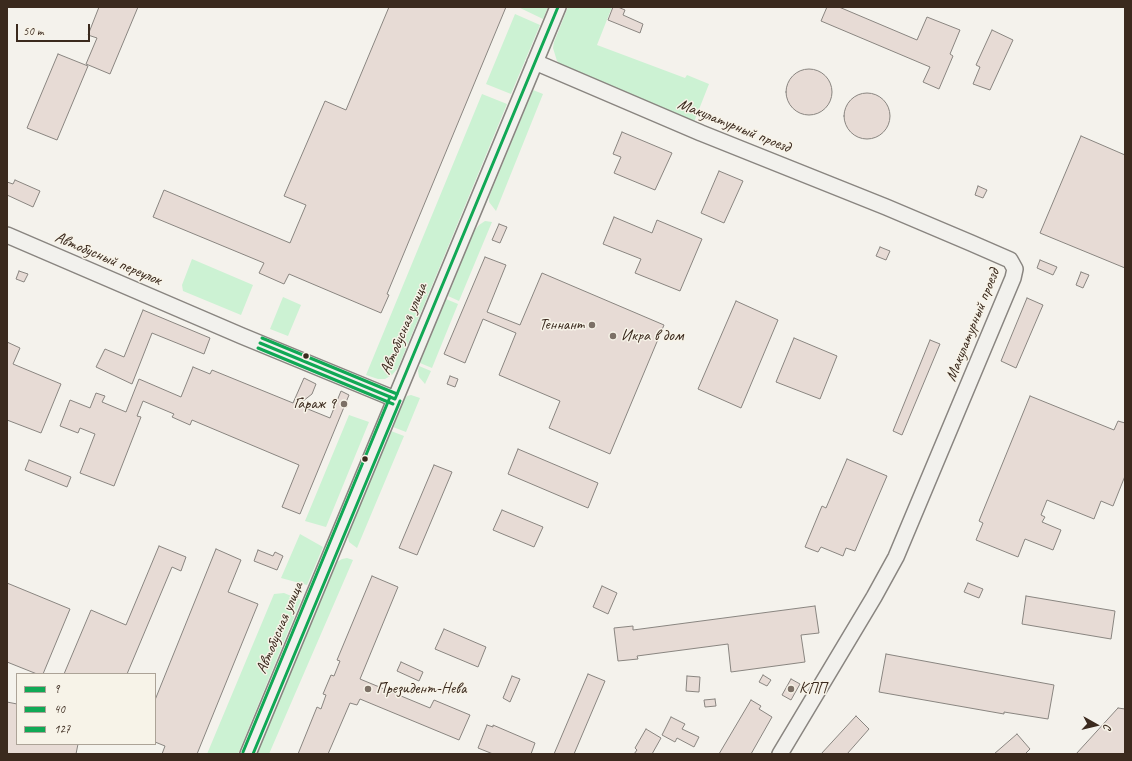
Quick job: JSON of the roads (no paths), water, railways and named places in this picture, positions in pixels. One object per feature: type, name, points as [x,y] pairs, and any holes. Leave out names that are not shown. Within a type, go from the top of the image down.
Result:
[{"type":"street","name":"Автобусная улица","points":[[248,754],[558,7]]},
{"type":"street","name":"Макулатурный проезд","points":[[535,62],[701,133],[886,207],[971,243],[1010,260],[1015,269],[1013,278],[896,557],[874,597],[780,754]]},
{"type":"street","name":"Автобусный переулок","points":[[7,235],[242,336],[395,399]]},
{"type":"place","name":"Теннант","points":[[592,325]]},
{"type":"place","name":"Икра в дом","points":[[613,336]]},
{"type":"place","name":"Гараж 9","points":[[344,404]]},
{"type":"place","name":"Президент-Нева","points":[[368,689]]},
{"type":"place","name":"КПП","points":[[791,689]]}]
